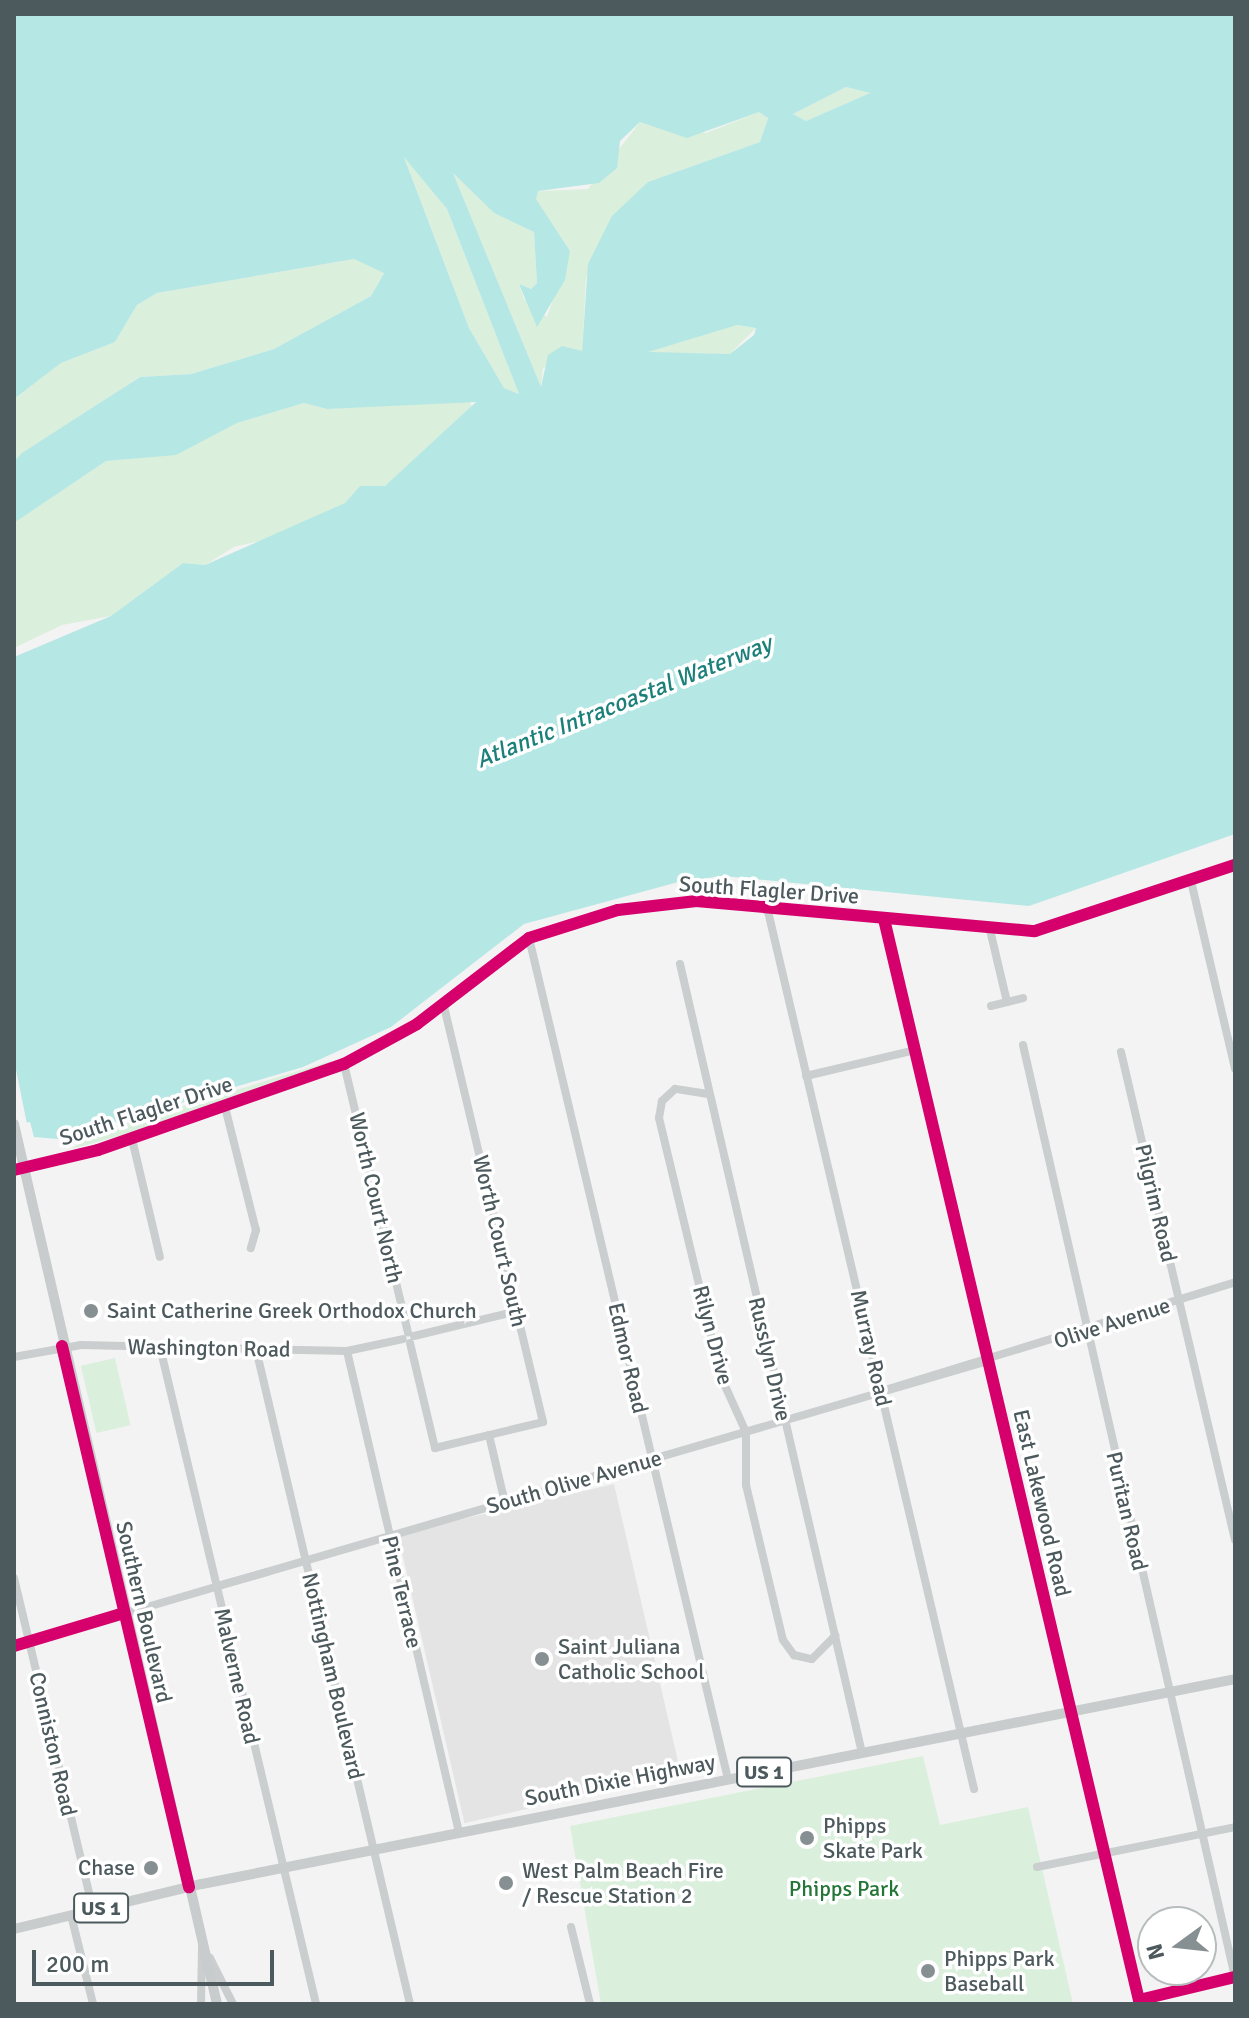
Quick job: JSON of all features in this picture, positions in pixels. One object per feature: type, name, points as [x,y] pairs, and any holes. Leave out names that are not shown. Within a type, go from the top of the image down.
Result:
[{"type":"main road","name":"Southern Boulevard","points":[[14,1125],[19,1169],[217,2004]]},
{"type":"main road","name":"South Dixie Highway","points":[[14,1929],[283,1867],[1235,1679]]},
{"type":"street","name":"South Flagler Drive","points":[[19,1169],[132,1139],[344,1064],[444,1005],[529,938],[650,904],[767,907],[990,930],[1056,927],[1235,865]]},
{"type":"street","points":[[1191,881],[1235,1069]]},
{"type":"street","name":"Murray Road","points":[[767,907],[974,1789]]},
{"type":"street","name":"East Lakewood Road","points":[[884,919],[1139,2000],[1235,1977]]},
{"type":"street","points":[[990,930],[1007,1002]]},
{"type":"street","name":"Edmor Road","points":[[529,938],[728,1779]]},
{"type":"street","name":"Russlyn Drive","points":[[680,964],[862,1753]]},
{"type":"street","points":[[991,1006],[1023,998]]},
{"type":"street","name":"Worth Court South","points":[[444,1005],[543,1422],[489,1435]]},
{"type":"street","name":"Puritan Road","points":[[1023,1045],[1085,1332],[1235,1977]]},
{"type":"street","points":[[806,1076],[915,1050]]},
{"type":"street","name":"Pilgrim Road","points":[[1121,1052],[1235,1540]]},
{"type":"street","name":"Worth Court North","points":[[344,1064],[435,1448],[489,1435]]},
{"type":"street","name":"Rilyn Drive","points":[[708,1094],[675,1089],[662,1101],[659,1118],[721,1377],[746,1432],[746,1485],[785,1646],[812,1659],[828,1650],[836,1635]]},
{"type":"street","points":[[225,1107],[256,1230],[251,1248]]},
{"type":"street","points":[[132,1139],[160,1257]]},
{"type":"street","name":"Olive Avenue","points":[[881,1392],[1085,1332],[1235,1282]]},
{"type":"street","name":"Washington Road","points":[[14,1357],[62,1346],[347,1351],[517,1311]]},
{"type":"street","name":"Malverne Road","points":[[160,1347],[316,2004]]},
{"type":"street","name":"Nottingham Boulevard","points":[[256,1349],[410,2004]]},
{"type":"street","name":"Pine Terrace","points":[[347,1351],[459,1832]]},
{"type":"street","name":"South Olive Avenue","points":[[14,1646],[881,1392]]},
{"type":"street","points":[[489,1435],[505,1503]]},
{"type":"street","name":"Conniston Road","points":[[14,1578],[93,1910]]},
{"type":"street","points":[[1037,1867],[1235,1827]]},
{"type":"street","points":[[71,1915],[93,2004]]},
{"type":"street","points":[[571,1927],[590,2004]]},
{"type":"street","points":[[201,2004],[202,1943]]},
{"type":"street","points":[[202,1943],[233,2004]]},
{"type":"shaded area","name":"Saint Juliana Catholic School","points":[[614,1484],[681,1773],[465,1823],[398,1534]]},
{"type":"green space","points":[[846,87],[870,93],[806,121],[793,114]]},
{"type":"green space","points":[[759,112],[768,117],[760,142],[648,182],[600,241],[586,279],[582,352],[543,368],[541,387],[453,173],[494,213],[534,232],[537,283],[531,289],[519,284],[524,299],[547,317],[570,251],[535,199],[538,191],[588,189],[640,122],[706,133]]},
{"type":"green space","points":[[404,156],[447,209],[519,394],[504,388],[469,328]]},
{"type":"green space","points":[[354,259],[384,272],[371,296],[274,349],[191,374],[139,377],[14,462],[14,399],[61,363],[115,342],[137,305],[157,293]]},
{"type":"green space","points":[[737,325],[756,328],[730,354],[648,353],[652,345]]},
{"type":"green space","points":[[470,398],[472,410],[385,486],[360,486],[345,503],[271,538],[234,547],[205,565],[183,563],[111,616],[62,625],[14,648],[14,523],[106,461],[176,454],[237,423],[304,403],[327,409]]},
{"type":"green space","points":[[331,1061],[134,1132],[72,1149],[92,1134]]},
{"type":"green space","points":[[115,1358],[131,1425],[96,1433],[81,1366]]},
{"type":"green space","name":"Phipps Park","points":[[923,1756],[940,1825],[1028,1807],[1073,2004],[601,2004],[570,1826]]},
{"type":"water","name":"Atlantic Intracoastal Waterway","points":[[14,14],[1235,14],[1235,834],[1029,906],[724,876],[682,881],[524,924],[391,1027],[303,1067],[58,1139],[34,1137],[30,1122],[14,1125],[14,657],[111,616],[183,563],[205,565],[345,503],[360,486],[385,486],[476,402],[327,409],[304,403],[237,423],[176,455],[106,461],[14,523],[14,462],[22,453],[140,377],[191,374],[274,349],[371,296],[384,273],[354,259],[157,293],[137,305],[115,342],[61,363],[14,399]],"holes":[[[846,87],[870,93],[806,121],[793,114]],[[759,112],[768,118],[760,142],[648,182],[612,216],[588,264],[582,351],[562,346],[548,355],[541,387],[453,173],[494,213],[534,232],[537,283],[531,289],[519,284],[537,327],[565,280],[570,251],[536,199],[538,191],[599,183],[617,168],[620,141],[640,122],[687,138]],[[404,157],[447,209],[519,394],[504,388],[469,328]],[[737,325],[756,328],[754,335],[730,354],[648,352]]]},
{"type":"pier","points":[[14,1060],[27,1124],[14,1127]]},
{"type":"cycle path","points":[[14,1170],[98,1150],[344,1064],[417,1024],[529,938],[618,910],[696,901],[1035,931],[1235,865]]},
{"type":"cycle path","points":[[884,919],[1139,2000],[1235,1977]]},
{"type":"cycle path","points":[[62,1346],[189,1887]]},
{"type":"cycle path","points":[[14,1646],[124,1613]]},
{"type":"place","name":"Saint Catherine Greek Orthodox Church","points":[[91,1311]]},
{"type":"place","name":"Saint Juliana Catholic School","points":[[542,1659]]},
{"type":"place","name":"Phipps Skate Park","points":[[807,1838]]},
{"type":"place","name":"Chase","points":[[151,1868]]},
{"type":"place","name":"West Palm Beach Fire / Rescue Station 2","points":[[506,1883]]},
{"type":"place","name":"Phipps Park Baseball","points":[[928,1971]]}]
